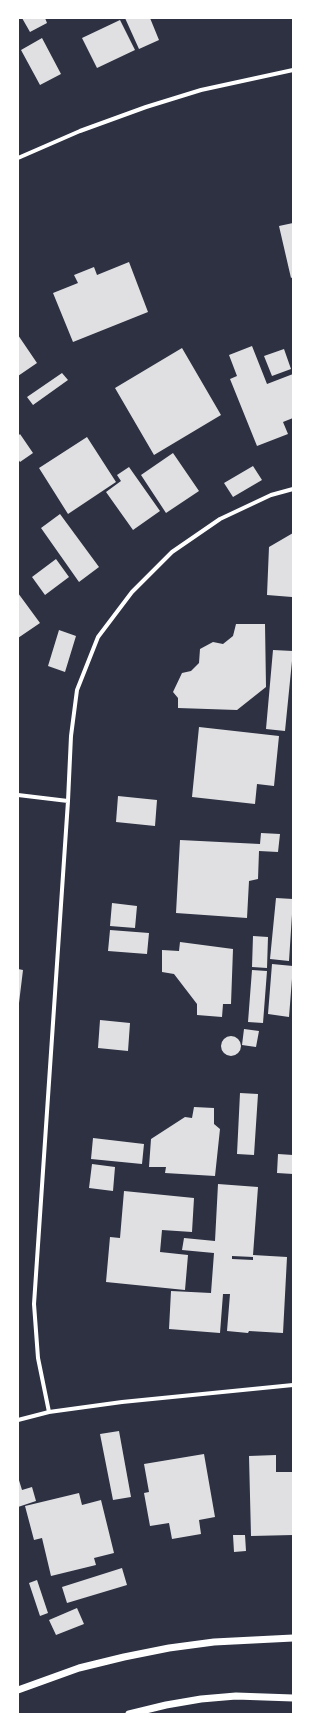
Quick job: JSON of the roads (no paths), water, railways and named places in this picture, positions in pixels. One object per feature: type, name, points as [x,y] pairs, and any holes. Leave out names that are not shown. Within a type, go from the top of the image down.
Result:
[{"type":"street","points":[[18,158],[80,131],[146,107],[201,90],[293,70]]},
{"type":"street","points":[[49,1412],[38,1358],[34,1304],[68,801],[71,736],[77,690],[98,637],[132,592],[172,552],[220,519],[271,495],[293,489]]},
{"type":"street","points":[[18,795],[68,801]]},
{"type":"street","points":[[18,1420],[49,1412],[122,1402],[293,1385]]},
{"type":"street","points":[[18,1690],[79,1668],[169,1648],[214,1642],[293,1638]]},
{"type":"street","points":[[129,1714],[166,1705],[201,1699],[236,1696],[293,1698]]}]
